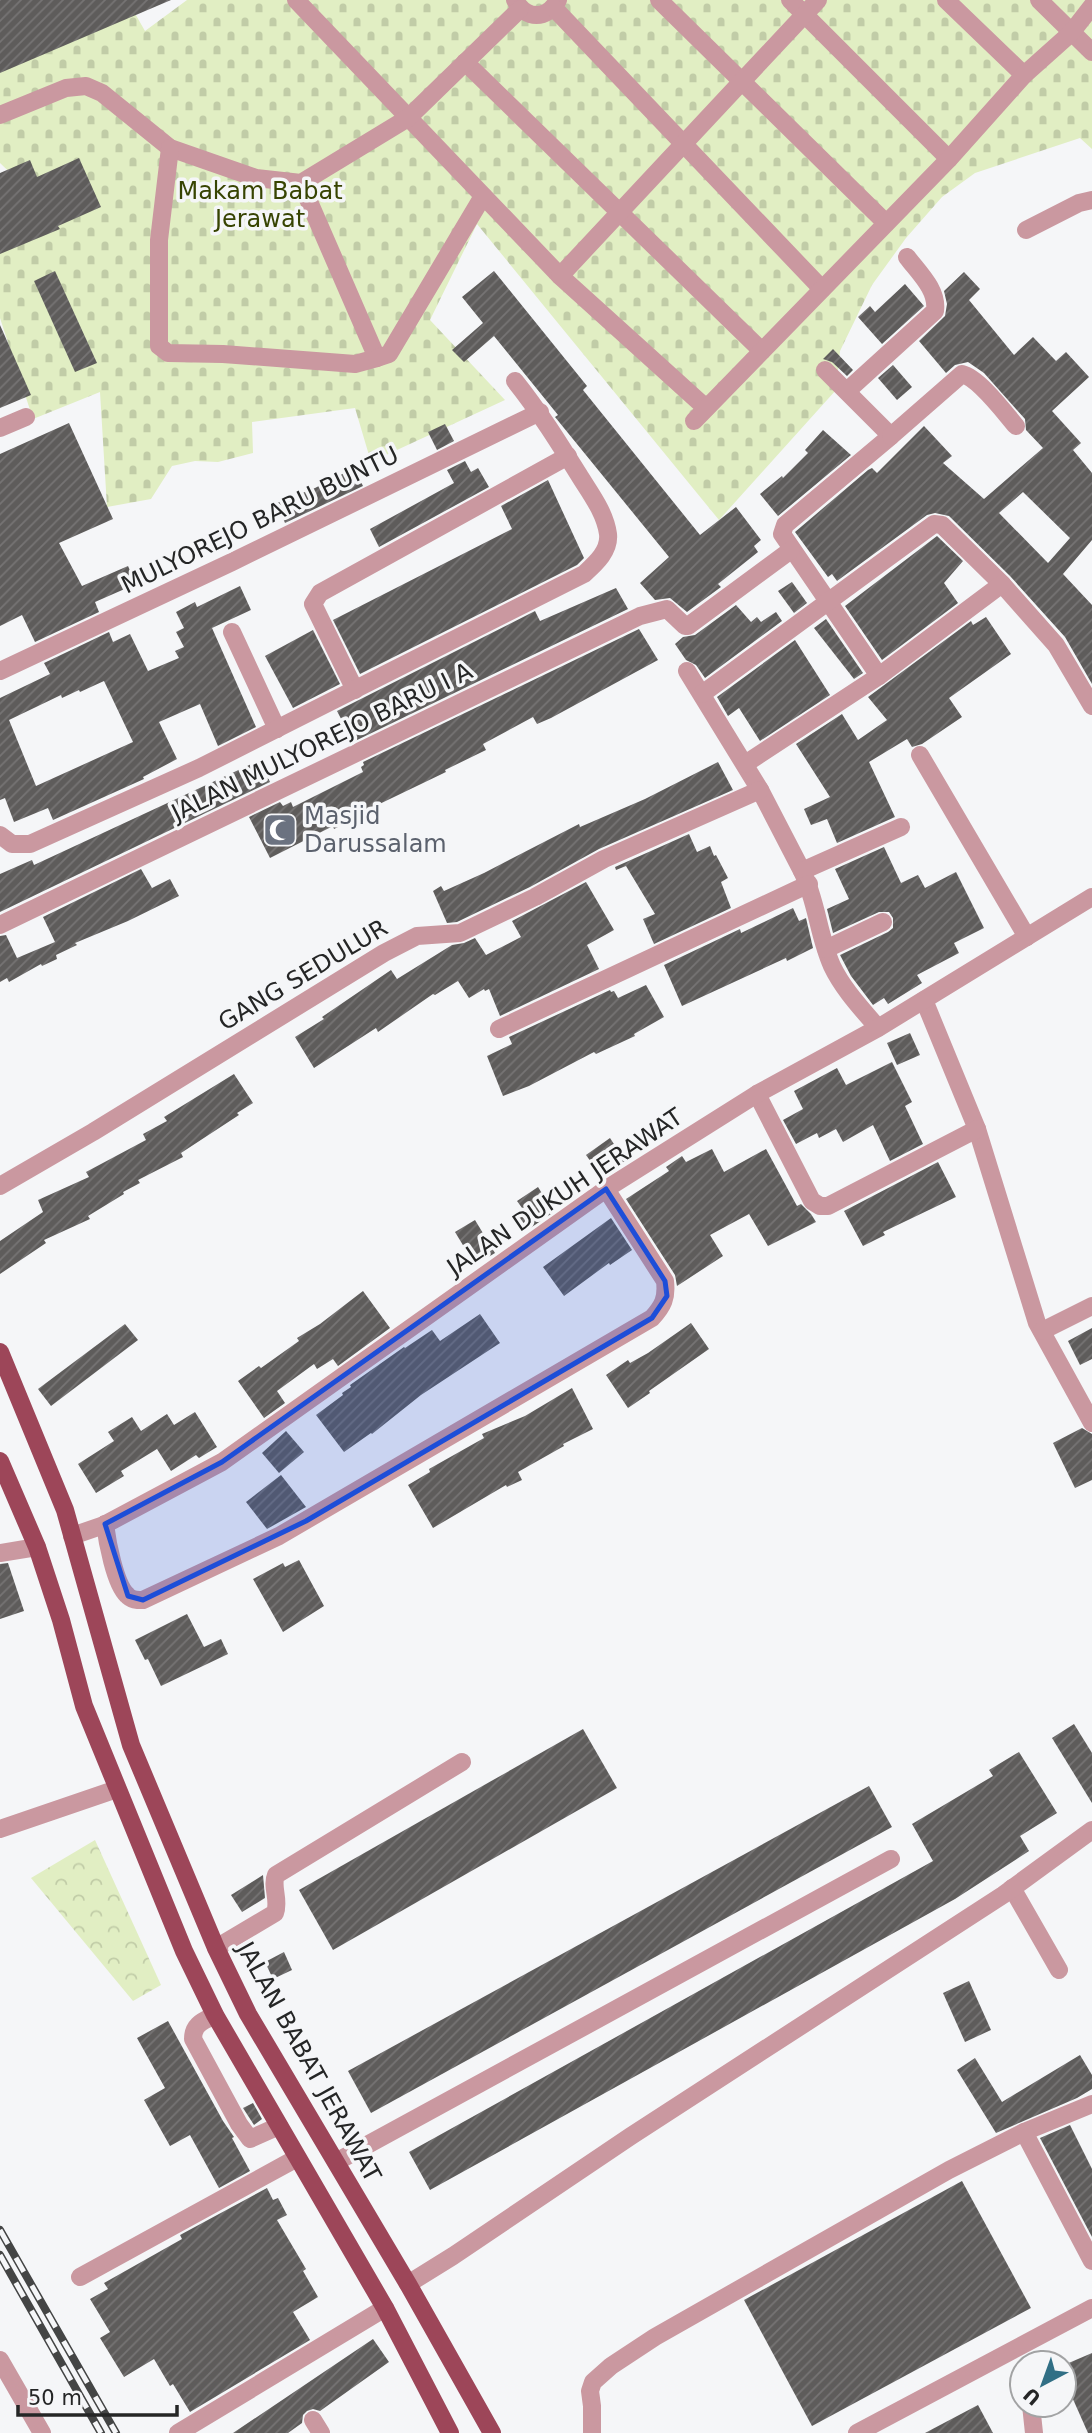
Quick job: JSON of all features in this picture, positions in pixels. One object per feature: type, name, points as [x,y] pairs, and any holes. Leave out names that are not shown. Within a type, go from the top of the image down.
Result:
[{"type":"main road","name":"JALAN BABAT JERAWAT","points":[[0,1352],[65,1510],[92,1529],[131,1745],[224,1943],[248,2014],[347,2155],[408,2284],[492,2433]]},
{"type":"main road","points":[[0,1461],[37,1547],[61,1620],[84,1706],[184,1951],[215,2015],[385,2308],[450,2433]]},
{"type":"street","points":[[296,0],[560,276],[700,415],[949,159],[1024,75],[1071,33],[1092,6]]},
{"type":"street","points":[[659,0],[886,223]]},
{"type":"street","points":[[790,0],[949,159]]},
{"type":"street","points":[[560,276],[818,0]]},
{"type":"street","points":[[946,0],[1024,75]]},
{"type":"street","points":[[1039,0],[1092,52]]},
{"type":"street","points":[[0,115],[66,88],[86,86],[102,93],[170,148],[256,178],[301,183],[408,118],[465,62],[517,4],[537,16],[546,14],[556,4],[683,144],[822,289]]},
{"type":"street","points":[[465,62],[762,351]]},
{"type":"street","points":[[170,148],[159,240],[159,339],[162,349],[169,353],[223,354],[355,364],[389,354],[483,196]]},
{"type":"street","points":[[301,183],[377,358]]},
{"type":"street","points":[[1026,230],[1092,200]]},
{"type":"street","points":[[847,391],[935,311],[936,302],[930,289],[906,257]]},
{"type":"street","points":[[825,370],[891,436]]},
{"type":"street","points":[[879,676],[783,538],[785,525],[962,374],[969,376],[982,388],[1016,426]]},
{"type":"street","points":[[4,843],[30,844],[199,768],[584,574],[598,561],[607,546],[608,535],[600,509],[540,412],[515,381]]},
{"type":"street","name":"MULYOREJO BARU BUNTU","points":[[0,671],[540,412]]},
{"type":"street","points":[[0,428],[26,417]]},
{"type":"street","points":[[355,690],[313,604],[320,593],[568,456]]},
{"type":"street","points":[[702,694],[934,524],[942,525],[1002,584],[1056,645],[1092,706]]},
{"type":"street","name":"JALAN MULYOREJO BARU I A","points":[[0,925],[640,616],[667,609],[688,626],[791,550]]},
{"type":"street","points":[[744,764],[879,676],[1002,584]]},
{"type":"street","points":[[232,632],[277,729]]},
{"type":"street","points":[[687,671],[760,790],[806,877],[826,949],[844,987],[878,1028]]},
{"type":"street","points":[[920,755],[1027,937]]},
{"type":"street","name":"GANG SEDULUR","points":[[0,1186],[93,1132],[383,953],[417,936],[460,933],[535,897],[604,859],[760,790]]},
{"type":"street","points":[[499,1029],[901,827]]},
{"type":"street","name":"JALAN DUKUH JERAWAT","points":[[92,1529],[222,1462],[606,1189],[757,1094],[878,1028],[1092,897]]},
{"type":"street","points":[[826,949],[883,922]]},
{"type":"street","points":[[924,1000],[977,1129],[1032,1309],[1092,1423]]},
{"type":"street","points":[[757,1094],[812,1201],[820,1206],[828,1206],[977,1129]]},
{"type":"street","points":[[92,1529],[113,1562],[125,1594],[131,1599],[143,1600],[279,1536],[652,1318],[661,1309],[667,1296],[665,1281],[606,1189]]},
{"type":"street","points":[[1042,1331],[1092,1306]]},
{"type":"street","points":[[0,1553],[37,1547]]},
{"type":"street","points":[[224,1943],[275,1913],[278,1905],[274,1880],[276,1875],[462,1762]]},
{"type":"street","points":[[0,1829],[117,1790]]},
{"type":"street","points":[[408,2284],[1012,1888],[1092,1830]]},
{"type":"street","points":[[347,2155],[891,1859]]},
{"type":"street","points":[[1012,1888],[1059,1970]]},
{"type":"street","points":[[215,2015],[198,2023],[193,2039],[239,2124],[250,2139],[279,2126]]},
{"type":"street","points":[[592,2433],[593,2406],[590,2392],[593,2382],[611,2366],[667,2331],[949,2170],[1024,2132],[1092,2104]]},
{"type":"street","points":[[1024,2132],[1092,2261]]},
{"type":"street","points":[[80,2277],[297,2158]]},
{"type":"street","points":[[178,2433],[385,2308]]},
{"type":"street","points":[[857,2433],[1092,2308]]},
{"type":"street","points":[[0,2360],[42,2433]]},
{"type":"highlighted area","points":[[606,1189],[665,1281],[667,1296],[652,1318],[306,1521],[143,1600],[128,1596],[105,1524],[222,1462]]},
{"type":"green space","name":"Makam Babat Jerawat","points":[[187,0],[1092,0],[1092,149],[1080,138],[975,173],[942,197],[906,238],[872,285],[840,351],[836,390],[719,520],[477,224],[430,320],[505,400],[371,462],[355,408],[252,422],[253,453],[218,462],[195,461],[172,466],[151,499],[107,507],[100,392],[33,419],[0,318],[0,241],[56,217],[0,163],[0,67],[133,10],[145,31]]},
{"type":"green space","points":[[95,1840],[161,1985],[133,2001],[31,1878]]},
{"type":"building","points":[[0,0],[171,0],[0,73]]},
{"type":"building","points":[[79,158],[101,207],[58,226],[60,229],[0,254],[0,173],[30,160],[37,177]]},
{"type":"building","points":[[55,271],[97,363],[75,372],[34,281]]},
{"type":"building","points":[[494,271],[587,386],[583,390],[700,535],[736,507],[761,540],[754,546],[758,552],[718,584],[721,587],[687,612],[670,598],[655,600],[640,583],[669,557],[555,417],[558,415],[494,336],[464,362],[452,350],[483,323],[462,297]]},
{"type":"building","points":[[964,272],[980,289],[969,300],[1014,355],[1033,337],[1056,361],[1066,352],[1089,377],[1052,411],[1081,443],[1073,450],[1092,473],[1092,540],[1063,574],[1092,605],[1092,684],[1065,637],[1010,576],[949,516],[935,513],[927,515],[837,581],[832,574],[828,577],[795,532],[868,470],[872,468],[877,473],[924,426],[952,456],[943,463],[984,499],[1043,448],[1026,430],[1025,419],[984,373],[968,362],[955,365],[946,373],[919,341],[945,316],[947,304],[944,291]],"holes":[[[1023,492],[1070,538],[1048,563],[999,513]]]},
{"type":"building","points":[[905,284],[924,306],[882,344],[858,317],[870,306],[875,312]]},
{"type":"building","points":[[0,325],[31,395],[0,408]]},
{"type":"building","points":[[833,349],[853,370],[847,376],[832,362],[823,359]]},
{"type":"building","points":[[893,365],[912,387],[897,400],[878,378]]},
{"type":"building","points":[[69,423],[113,519],[59,543],[82,586],[128,566],[136,584],[95,602],[99,612],[35,642],[22,615],[0,626],[0,454]]},
{"type":"building","points":[[445,424],[454,441],[437,450],[428,432]]},
{"type":"building","points":[[823,430],[851,455],[778,516],[760,494],[782,476],[783,478],[808,453],[805,450]]},
{"type":"building","points":[[465,461],[471,472],[478,468],[489,487],[379,547],[370,529],[454,483],[447,470]]},
{"type":"building","points":[[354,468],[363,486],[285,523],[277,503]]},
{"type":"building","points":[[548,480],[584,558],[577,565],[360,674],[333,620],[512,529],[501,506]]},
{"type":"building","points":[[937,536],[963,561],[944,583],[958,603],[882,660],[845,606]]},
{"type":"building","points":[[792,582],[807,603],[794,613],[778,591]]},
{"type":"building","points":[[240,586],[251,610],[212,628],[256,727],[218,746],[200,704],[159,722],[177,759],[143,777],[144,779],[53,820],[48,808],[14,822],[5,798],[0,800],[0,698],[50,674],[44,663],[109,632],[113,642],[130,634],[148,671],[179,658],[175,651],[184,647],[176,632],[184,628],[176,612],[195,602],[197,607]],"holes":[[[104,681],[133,742],[36,786],[9,720],[61,695],[62,698]]]},
{"type":"building","points":[[616,588],[628,609],[353,742],[337,711],[535,611],[540,621]]},
{"type":"building","points":[[736,605],[751,622],[757,617],[761,622],[776,612],[782,621],[705,678],[696,665],[686,660],[675,644],[683,637],[695,635]]},
{"type":"building","points":[[986,617],[1011,654],[949,698],[962,717],[922,744],[912,747],[907,739],[869,762],[895,817],[837,843],[827,819],[811,825],[804,809],[830,797],[796,744],[842,714],[858,740],[887,720],[868,697],[971,621],[973,625]]},
{"type":"building","points":[[826,619],[863,673],[854,679],[814,628]]},
{"type":"building","points":[[639,629],[658,660],[551,718],[537,724],[533,717],[483,744],[486,750],[445,770],[446,772],[270,858],[249,817],[280,802],[283,806],[291,802],[293,807],[363,772],[363,762]]},
{"type":"building","points":[[313,630],[340,684],[293,708],[265,656]]},
{"type":"building","points":[[795,640],[830,695],[760,741],[739,708],[728,716],[717,697]]},
{"type":"building","points":[[260,760],[270,782],[0,912],[0,874],[32,860],[34,865]]},
{"type":"building","points":[[718,762],[733,790],[599,849],[530,887],[457,922],[447,923],[433,891],[441,886],[444,891],[579,824],[580,827],[645,799]]},
{"type":"building","points":[[689,834],[697,852],[710,846],[714,856],[716,855],[728,878],[721,882],[731,908],[654,944],[643,919],[655,914],[626,866],[616,870],[615,867]]},
{"type":"building","points":[[884,847],[901,883],[918,875],[925,888],[956,872],[984,928],[954,943],[959,953],[917,975],[922,983],[888,1004],[884,998],[873,1005],[851,976],[840,955],[888,932],[893,928],[893,918],[889,912],[879,912],[833,933],[827,909],[849,899],[835,869]]},
{"type":"building","points":[[141,869],[152,888],[170,879],[179,896],[75,943],[77,945],[56,955],[57,959],[42,966],[41,964],[9,982],[7,978],[0,982],[0,936],[6,935],[17,958],[55,942],[43,917]]},
{"type":"building","points":[[586,882],[614,930],[587,945],[599,969],[500,1016],[489,989],[469,998],[458,981],[433,994],[378,1032],[376,1028],[314,1068],[295,1037],[391,970],[397,979],[452,945],[475,938],[486,955],[521,937],[512,921]]},
{"type":"building","points":[[793,908],[799,921],[806,918],[813,948],[682,1006],[664,965],[740,929],[741,933]]},
{"type":"building","points":[[646,985],[664,1017],[634,1034],[635,1036],[596,1054],[594,1052],[529,1086],[503,1096],[487,1056],[512,1044],[509,1037],[610,990],[614,991],[618,998]]},
{"type":"building","points":[[910,1033],[920,1055],[897,1065],[887,1043]]},
{"type":"building","points":[[892,1062],[912,1102],[905,1106],[923,1144],[890,1161],[873,1125],[843,1142],[836,1129],[819,1138],[817,1133],[796,1144],[783,1120],[803,1109],[794,1091],[837,1068],[846,1085]]},
{"type":"building","points":[[234,1074],[253,1103],[237,1113],[239,1115],[181,1153],[183,1157],[138,1180],[140,1183],[88,1216],[90,1219],[44,1240],[46,1243],[0,1274],[0,1241],[43,1212],[38,1200],[89,1177],[86,1172],[146,1140],[143,1134],[167,1121],[164,1117]]},
{"type":"building","points":[[610,1138],[625,1161],[601,1176],[586,1155]]},
{"type":"building","points":[[712,1149],[724,1172],[766,1149],[797,1206],[801,1204],[816,1222],[768,1246],[749,1214],[710,1235],[723,1256],[677,1286],[675,1275],[626,1199],[669,1171],[666,1167],[682,1156],[686,1162]]},
{"type":"building","points":[[938,1162],[956,1197],[883,1232],[885,1235],[863,1246],[844,1211]]},
{"type":"building","points":[[538,1187],[554,1212],[523,1233],[514,1219],[525,1212],[517,1201]]},
{"type":"building","points":[[611,1218],[632,1250],[610,1265],[609,1263],[564,1296],[543,1267]]},
{"type":"building","points":[[475,1220],[495,1253],[475,1265],[455,1232]]},
{"type":"building","points":[[363,1291],[390,1328],[338,1366],[333,1359],[317,1369],[314,1364],[277,1391],[285,1403],[264,1418],[238,1381],[299,1341],[297,1338]]},
{"type":"building","points":[[480,1314],[500,1343],[421,1395],[372,1434],[344,1452],[316,1415],[343,1395],[350,1385],[404,1347],[432,1330],[440,1341]]},
{"type":"building","points":[[691,1323],[709,1349],[628,1408],[606,1375],[628,1360],[630,1363],[648,1353]]},
{"type":"building","points":[[125,1324],[138,1340],[51,1406],[38,1389]]},
{"type":"building","points":[[1092,1328],[1092,1359],[1080,1365],[1068,1341]]},
{"type":"building","points":[[572,1388],[593,1429],[518,1472],[522,1480],[507,1487],[506,1485],[433,1528],[408,1485],[430,1472],[429,1469],[484,1438],[482,1434],[525,1416]]},
{"type":"building","points":[[195,1412],[217,1447],[199,1458],[196,1455],[171,1471],[157,1449],[121,1471],[124,1476],[96,1493],[78,1464],[114,1441],[108,1432],[132,1417],[141,1431],[167,1414],[174,1425]]},
{"type":"building","points":[[1082,1428],[1092,1434],[1092,1480],[1075,1488],[1053,1443]]},
{"type":"building","points":[[286,1431],[304,1452],[279,1473],[262,1453]]},
{"type":"building","points":[[281,1475],[306,1507],[267,1529],[246,1502]]},
{"type":"building","points":[[299,1560],[324,1606],[283,1632],[253,1579],[283,1563],[285,1567]]},
{"type":"building","points":[[8,1563],[24,1611],[0,1619],[0,1564]]},
{"type":"building","points":[[187,1614],[204,1647],[221,1639],[228,1654],[161,1686],[135,1640]]},
{"type":"building","points":[[1074,1724],[1092,1753],[1092,1803],[1052,1738]]},
{"type":"building","points":[[583,1729],[617,1788],[333,1950],[299,1890]]},
{"type":"building","points":[[1019,1752],[1057,1813],[1020,1836],[1029,1851],[955,1899],[430,2190],[409,2152],[933,1861],[912,1824],[993,1776],[989,1770]]},
{"type":"building","points":[[869,1786],[892,1827],[371,2113],[348,2071]]},
{"type":"building","points":[[263,1875],[265,1898],[242,1912],[231,1895]]},
{"type":"building","points":[[284,1952],[292,1970],[273,1979],[265,1962]]},
{"type":"building","points":[[969,1981],[991,2030],[965,2042],[943,1993]]},
{"type":"building","points":[[168,2021],[234,2137],[232,2138],[250,2171],[219,2188],[190,2135],[170,2146],[144,2100],[165,2088],[137,2038]]},
{"type":"building","points":[[1080,2055],[1092,2075],[1092,2089],[996,2133],[957,2070],[975,2058],[1002,2102]]},
{"type":"building","points":[[253,2103],[262,2119],[254,2125],[243,2108]]},
{"type":"building","points":[[1070,2125],[1092,2169],[1092,2237],[1040,2138]]},
{"type":"building","points":[[962,2181],[1031,2308],[812,2426],[744,2300]]},
{"type":"building","points":[[267,2188],[273,2200],[278,2198],[287,2215],[277,2220],[306,2269],[303,2271],[318,2297],[293,2312],[310,2340],[190,2412],[154,2359],[124,2377],[100,2338],[110,2332],[90,2299],[108,2289],[104,2283],[182,2239],[180,2235]]},
{"type":"building","points":[[373,2339],[389,2362],[320,2411],[307,2411],[303,2415],[302,2423],[288,2433],[233,2433]]},
{"type":"building","points":[[1092,2353],[1092,2433],[1088,2433],[1078,2410],[1078,2359]]},
{"type":"building","points":[[978,2405],[993,2433],[925,2433]]},
{"type":"railway","points":[[0,2230],[116,2433]]},
{"type":"railway","points":[[0,2255],[101,2433]]},
{"type":"place","name":"Masjid Darussalam","points":[[280,830]]}]
